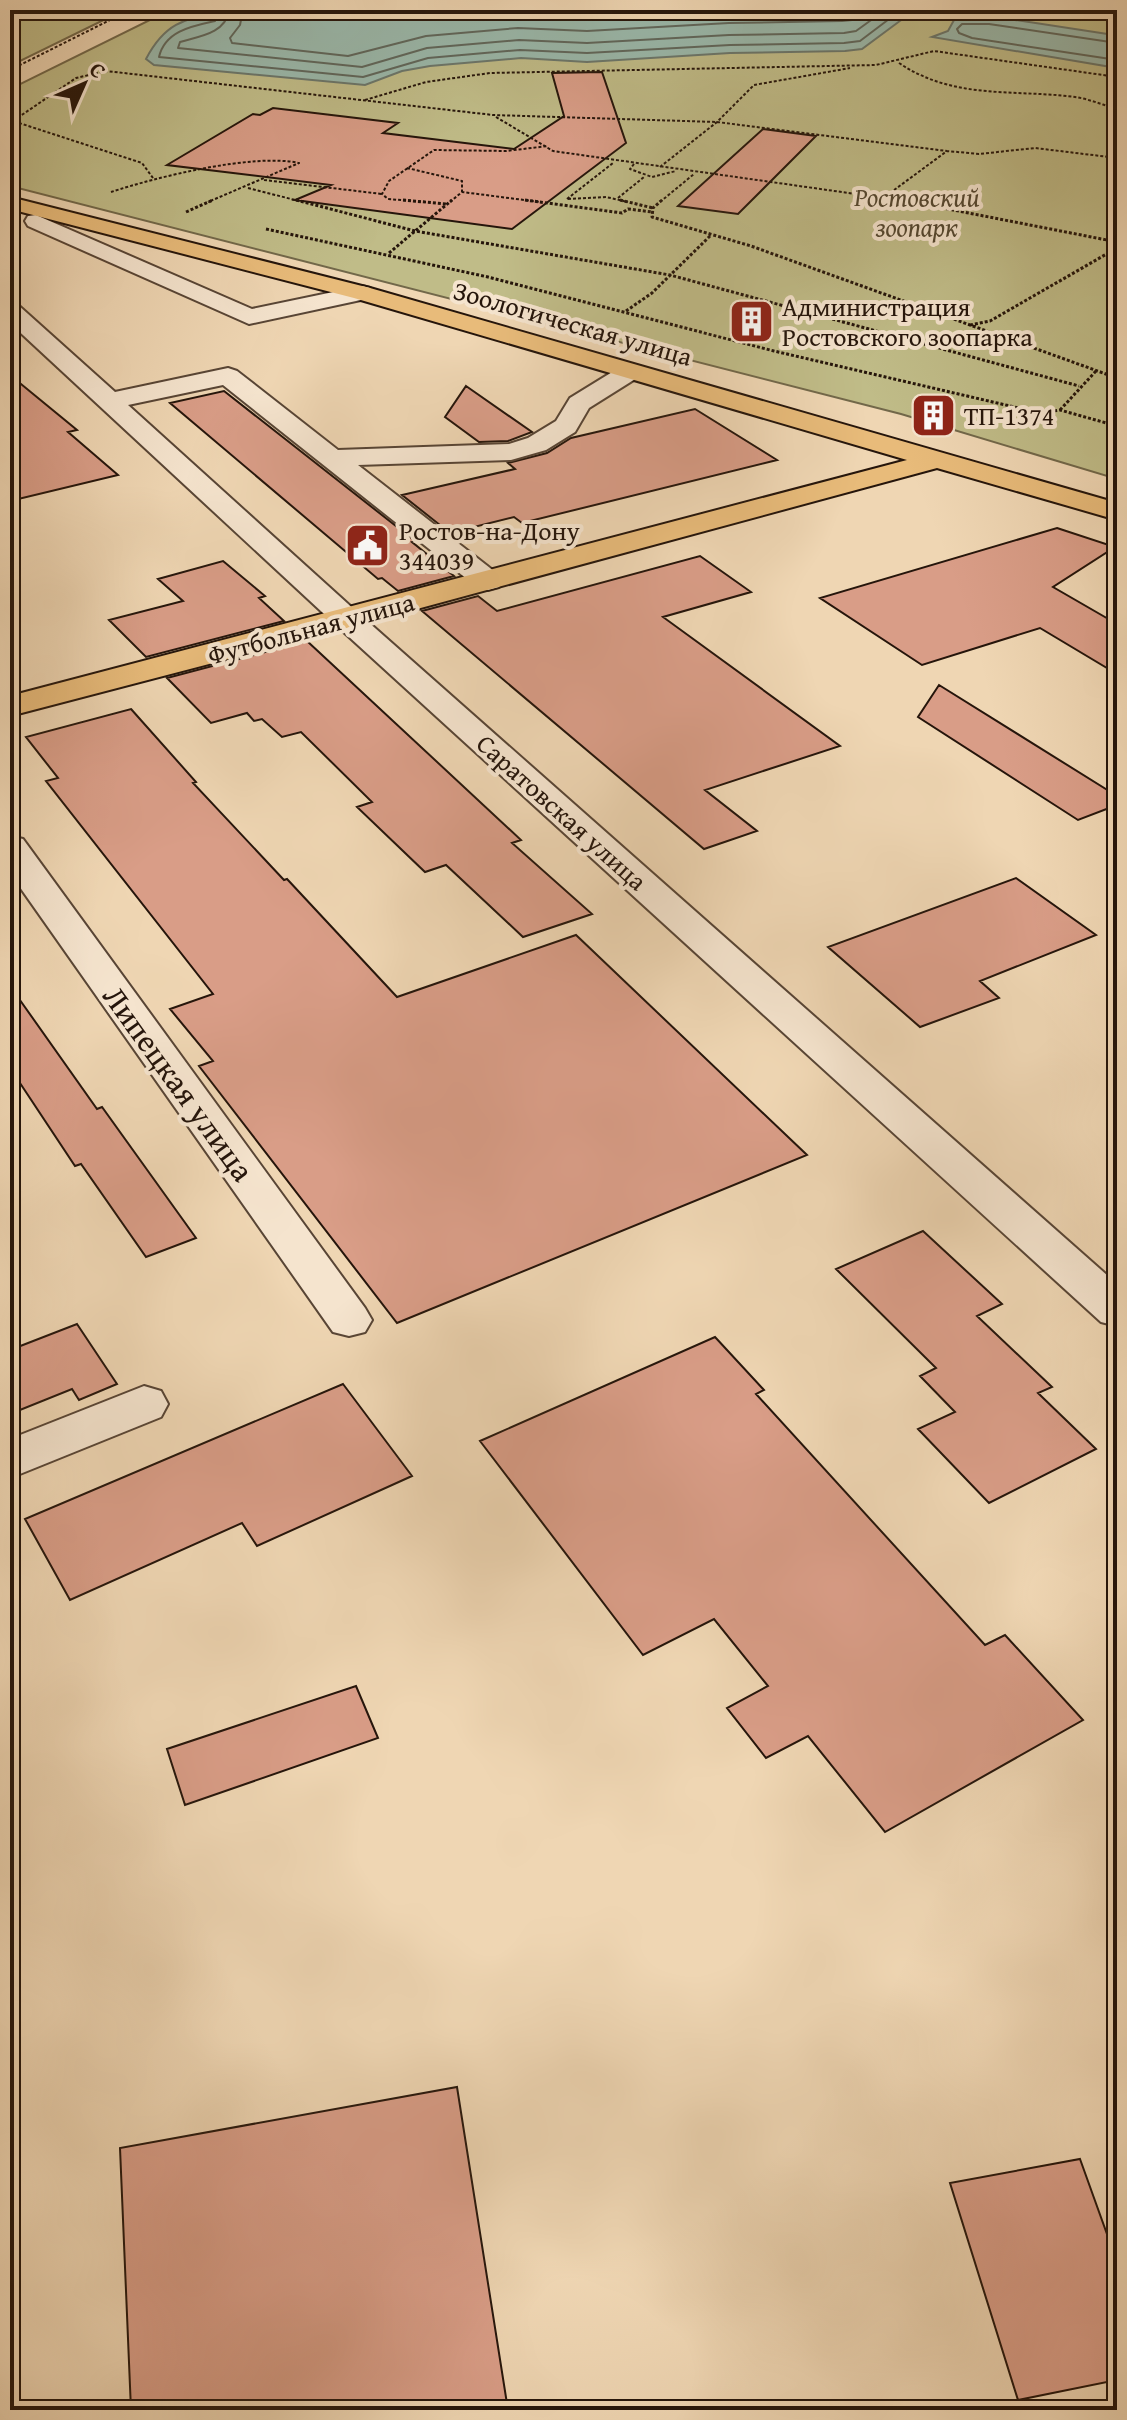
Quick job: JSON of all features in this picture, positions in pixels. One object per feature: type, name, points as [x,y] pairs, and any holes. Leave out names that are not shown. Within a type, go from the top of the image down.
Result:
[{"type":"main road","name":"Зоологическая улица","points":[[10,203],[362,293],[1117,512]]},
{"type":"main road","name":"Футбольная улица","points":[[10,706],[937,460]]},
{"type":"street","points":[[10,225],[64,216]]},
{"type":"street","points":[[36,221],[249,317],[362,293]]},
{"type":"street","name":"Саратовская улица","points":[[10,310],[347,619],[1117,1310]]},
{"type":"street","points":[[331,458],[511,452],[537,444],[566,426],[579,403],[631,371]]},
{"type":"street","points":[[110,401],[228,376],[488,581]]},
{"type":"street","name":"Липецкая улица","points":[[10,847],[349,1320]]},
{"type":"street","points":[[10,1459],[144,1404]]},
{"type":"path","points":[[10,70],[130,10]]},
{"type":"path","points":[[364,100],[432,81],[510,74],[856,65],[898,62],[934,51],[1117,77]]},
{"type":"path","points":[[898,62],[911,73],[945,86],[995,94],[1077,97],[1117,109]]},
{"type":"path","points":[[660,167],[717,122],[754,85],[856,65]]},
{"type":"path","points":[[153,178],[142,163],[13,121],[76,78],[102,71],[493,115],[717,122],[979,154],[1035,148],[1117,158]]},
{"type":"path","points":[[493,115],[553,151],[614,162],[885,197],[1117,242]]},
{"type":"path","points":[[382,194],[389,181],[434,150],[506,151],[549,146]]},
{"type":"path","points":[[885,197],[947,151]]},
{"type":"path","points":[[117,197],[104,194],[153,178],[277,158],[299,163],[182,214],[196,216]]},
{"type":"path","points":[[560,204],[614,162]]},
{"type":"path","points":[[634,164],[630,169],[645,176],[661,176],[678,170]]},
{"type":"path","points":[[407,168],[462,181],[462,192]]},
{"type":"path","points":[[388,253],[462,192],[622,213],[628,209],[652,210],[694,173]]},
{"type":"path","points":[[617,199],[645,176]]},
{"type":"path","points":[[264,180],[382,194],[388,199],[448,204]]},
{"type":"path","points":[[246,188],[415,231],[670,275],[1079,386]]},
{"type":"path","points":[[568,199],[617,199],[652,210]]},
{"type":"path","points":[[652,210],[652,217],[712,234],[1117,378]]},
{"type":"path","points":[[253,227],[388,253],[774,351],[1040,413],[1060,410],[1117,426]]},
{"type":"path","points":[[625,312],[652,293],[712,234]]},
{"type":"path","points":[[968,325],[990,321],[1117,248]]},
{"type":"path","points":[[1060,410],[1096,371]]},
{"type":"green space","points":[[10,10],[124,10],[10,66]]},
{"type":"green space","name":"Ростовский зоопарк","points":[[170,10],[1065,10],[1117,18],[1117,479],[901,414],[10,186],[10,89]]},
{"type":"water","points":[[230,10],[912,12],[862,49],[587,62],[521,58],[430,66],[402,71],[365,85],[154,65],[146,59],[171,28],[191,19]]},
{"type":"water","points":[[989,16],[1117,36],[1117,68],[932,37],[948,31],[954,20]]},
{"type":"building","points":[[602,72],[626,143],[512,229],[295,200],[331,185],[167,165],[253,114],[260,115],[273,108],[398,123],[383,133],[514,149],[564,116],[552,73]]},
{"type":"building","points":[[763,129],[816,136],[738,214],[678,206]]},
{"type":"building","points":[[10,375],[77,430],[68,432],[118,475],[10,501]]},
{"type":"building","points":[[466,386],[532,432],[508,441],[479,442],[445,417]]},
{"type":"building","points":[[224,391],[415,541],[412,542],[454,576],[398,591],[382,578],[378,579],[170,403]]},
{"type":"building","points":[[695,409],[777,460],[522,523],[514,517],[450,533],[402,495],[515,469],[508,463],[547,453],[571,438]]},
{"type":"building","points":[[1057,528],[1115,547],[1053,587],[1117,624],[1117,674],[1040,628],[922,665],[820,598]]},
{"type":"building","points":[[700,556],[751,592],[663,617],[840,746],[705,790],[757,831],[704,849],[422,611],[478,596],[497,611]]},
{"type":"building","points":[[223,561],[265,596],[259,598],[284,621],[146,657],[109,620],[183,601],[158,579]]},
{"type":"building","points":[[307,641],[521,840],[512,843],[592,914],[523,937],[446,865],[425,872],[357,807],[372,802],[301,732],[282,737],[262,719],[254,721],[247,713],[211,723],[167,678]]},
{"type":"building","points":[[939,685],[1117,796],[1117,805],[1078,820],[918,717]]},
{"type":"building","points":[[131,709],[196,782],[193,783],[397,997],[576,935],[807,1155],[397,1323],[199,1066],[213,1061],[170,1009],[213,994],[46,781],[58,778],[26,737]]},
{"type":"building","points":[[1016,878],[1096,935],[980,981],[999,998],[920,1027],[828,947]]},
{"type":"building","points":[[10,986],[97,1109],[102,1107],[196,1238],[146,1257],[81,1164],[75,1166],[10,1068]]},
{"type":"building","points":[[923,1231],[1002,1304],[977,1316],[1052,1387],[1038,1393],[1096,1449],[989,1503],[918,1429],[955,1412],[920,1376],[936,1368],[836,1269]]},
{"type":"building","points":[[77,1324],[117,1384],[79,1400],[72,1389],[10,1414],[10,1350]]},
{"type":"building","points":[[715,1337],[764,1390],[756,1394],[985,1645],[1005,1635],[1083,1720],[885,1832],[808,1736],[766,1758],[727,1708],[768,1686],[714,1619],[643,1655],[480,1441]]},
{"type":"building","points":[[343,1384],[412,1476],[257,1546],[242,1523],[70,1600],[25,1519]]},
{"type":"building","points":[[356,1686],[378,1738],[185,1805],[167,1749]]},
{"type":"building","points":[[457,2087],[508,2410],[131,2410],[120,2148]]},
{"type":"building","points":[[1080,2159],[1117,2262],[1117,2380],[1018,2400],[950,2183]]},
{"type":"place","name":"Администрация Ростовского зоопарка","points":[[751,321]]},
{"type":"place","name":"ТП-1374","points":[[933,415]]},
{"type":"place","name":"Ростов-на-Дону 344039","points":[[368,545]]}]
